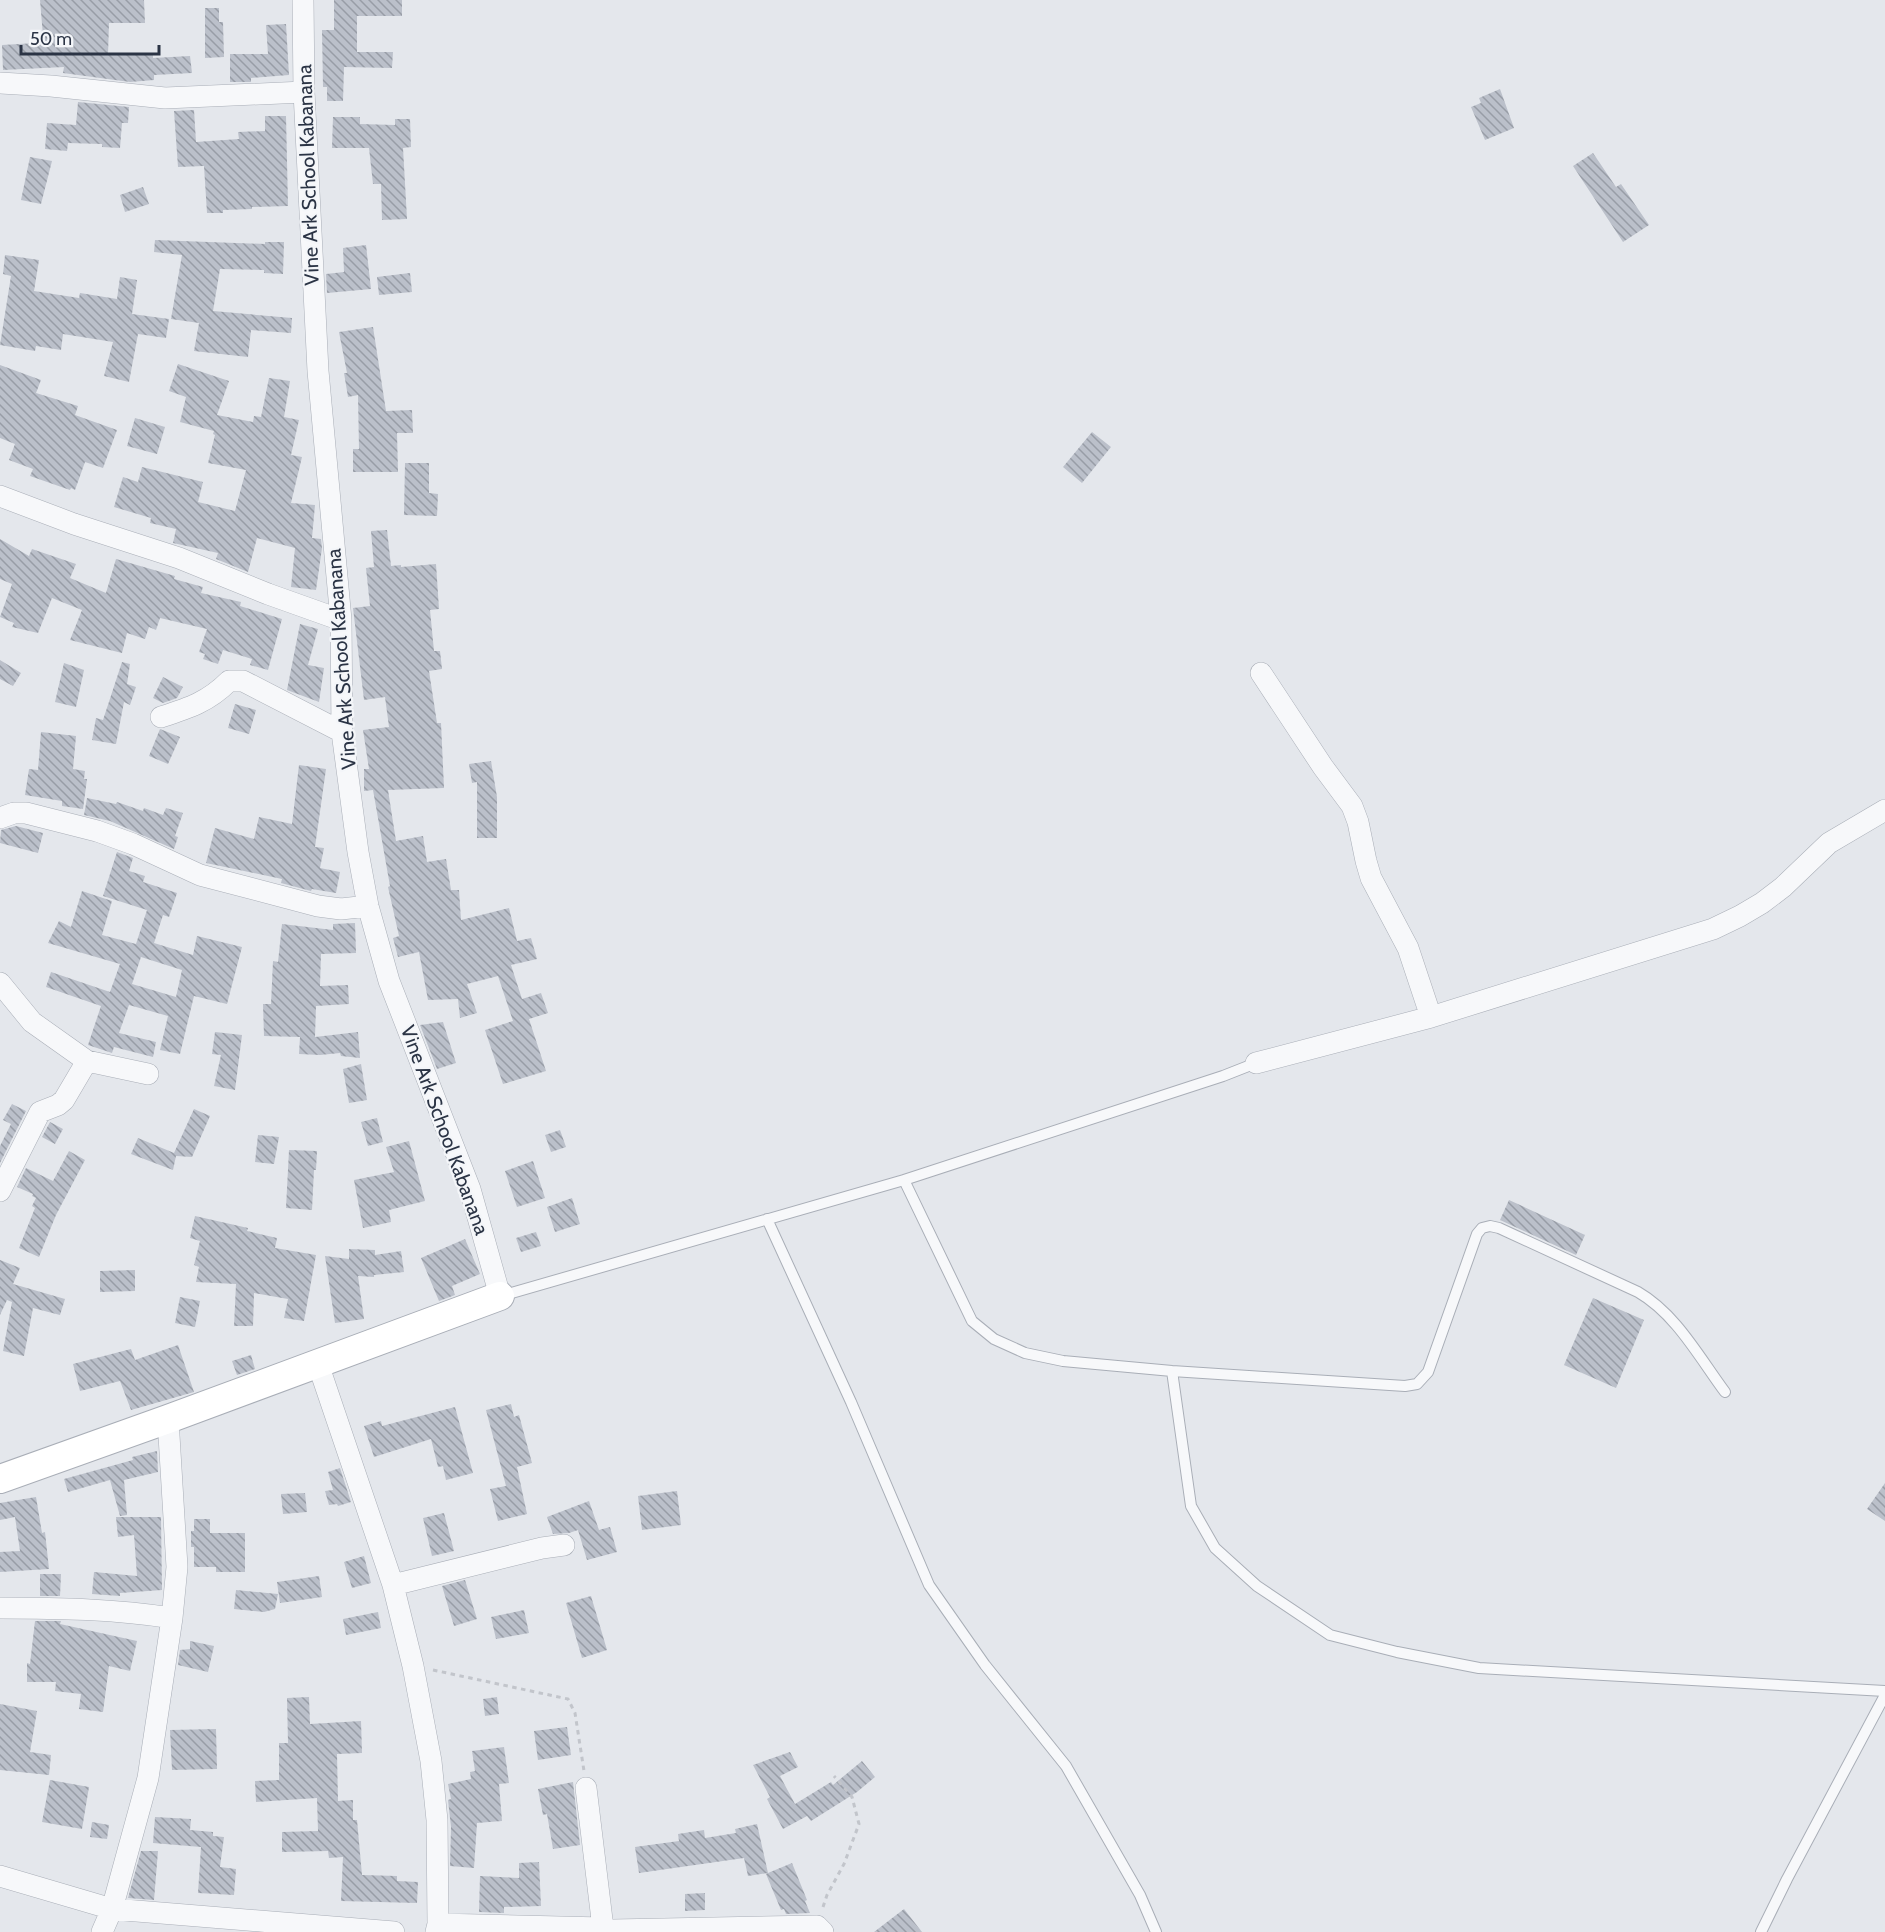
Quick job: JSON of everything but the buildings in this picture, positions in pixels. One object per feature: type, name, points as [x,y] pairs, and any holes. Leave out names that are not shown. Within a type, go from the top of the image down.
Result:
[{"type":"street","name":"Vine Ark School Kabanana","points":[[303,0],[304,92],[318,371],[341,620],[342,732],[358,852],[368,906],[389,981],[471,1189],[500,1296]]},
{"type":"street","points":[[0,83],[165,98],[210,98],[304,92]]},
{"type":"street","points":[[0,496],[74,524],[178,558],[341,620]]},
{"type":"street","points":[[1261,673],[1323,767],[1352,806],[1371,878],[1408,948],[1431,1017]]},
{"type":"street","points":[[161,717],[198,705],[218,692],[229,681],[243,681],[342,732]]},
{"type":"street","points":[[1256,1063],[1431,1017],[1713,928],[1762,903],[1783,887],[1829,843],[1885,810]]},
{"type":"street","points":[[0,818],[14,813],[27,813],[96,831],[134,844],[200,875],[318,906],[341,909],[368,906]]},
{"type":"street","points":[[0,983],[32,1022],[87,1061],[148,1074]]},
{"type":"street","points":[[0,1191],[40,1112],[64,1100],[87,1061]]},
{"type":"street","points":[[0,1479],[500,1296]]},
{"type":"street","points":[[318,1364],[393,1585],[413,1666],[431,1761],[436,1820],[437,1928],[820,1929]]},
{"type":"street","points":[[102,1932],[112,1909],[148,1778],[172,1618],[177,1567],[168,1419]]},
{"type":"street","points":[[393,1585],[542,1548],[564,1545]]},
{"type":"street","points":[[0,1608],[90,1608],[132,1611],[172,1618]]},
{"type":"street","points":[[586,1788],[609,1930]]},
{"type":"street","points":[[0,1876],[112,1909],[394,1932]]},
{"type":"lane","points":[[500,1296],[904,1180],[1223,1076],[1256,1063]]},
{"type":"lane","points":[[904,1180],[972,1321],[994,1340],[1025,1353],[1063,1361],[1172,1371],[1405,1386],[1417,1384],[1428,1372],[1477,1234],[1482,1228],[1490,1226],[1499,1228],[1638,1292],[1655,1302],[1668,1313],[1725,1392]]},
{"type":"lane","points":[[767,1219],[851,1402],[929,1586],[985,1665],[1066,1766],[1140,1895],[1156,1932]]},
{"type":"lane","points":[[1172,1371],[1191,1506],[1215,1548],[1257,1586],[1330,1635],[1397,1652],[1479,1668],[1885,1693],[1761,1932]]},
{"type":"path","points":[[413,1666],[568,1700],[575,1713],[586,1788]]},
{"type":"path","points":[[820,1929],[827,1895],[844,1864],[859,1824],[852,1797],[834,1776]]}]
